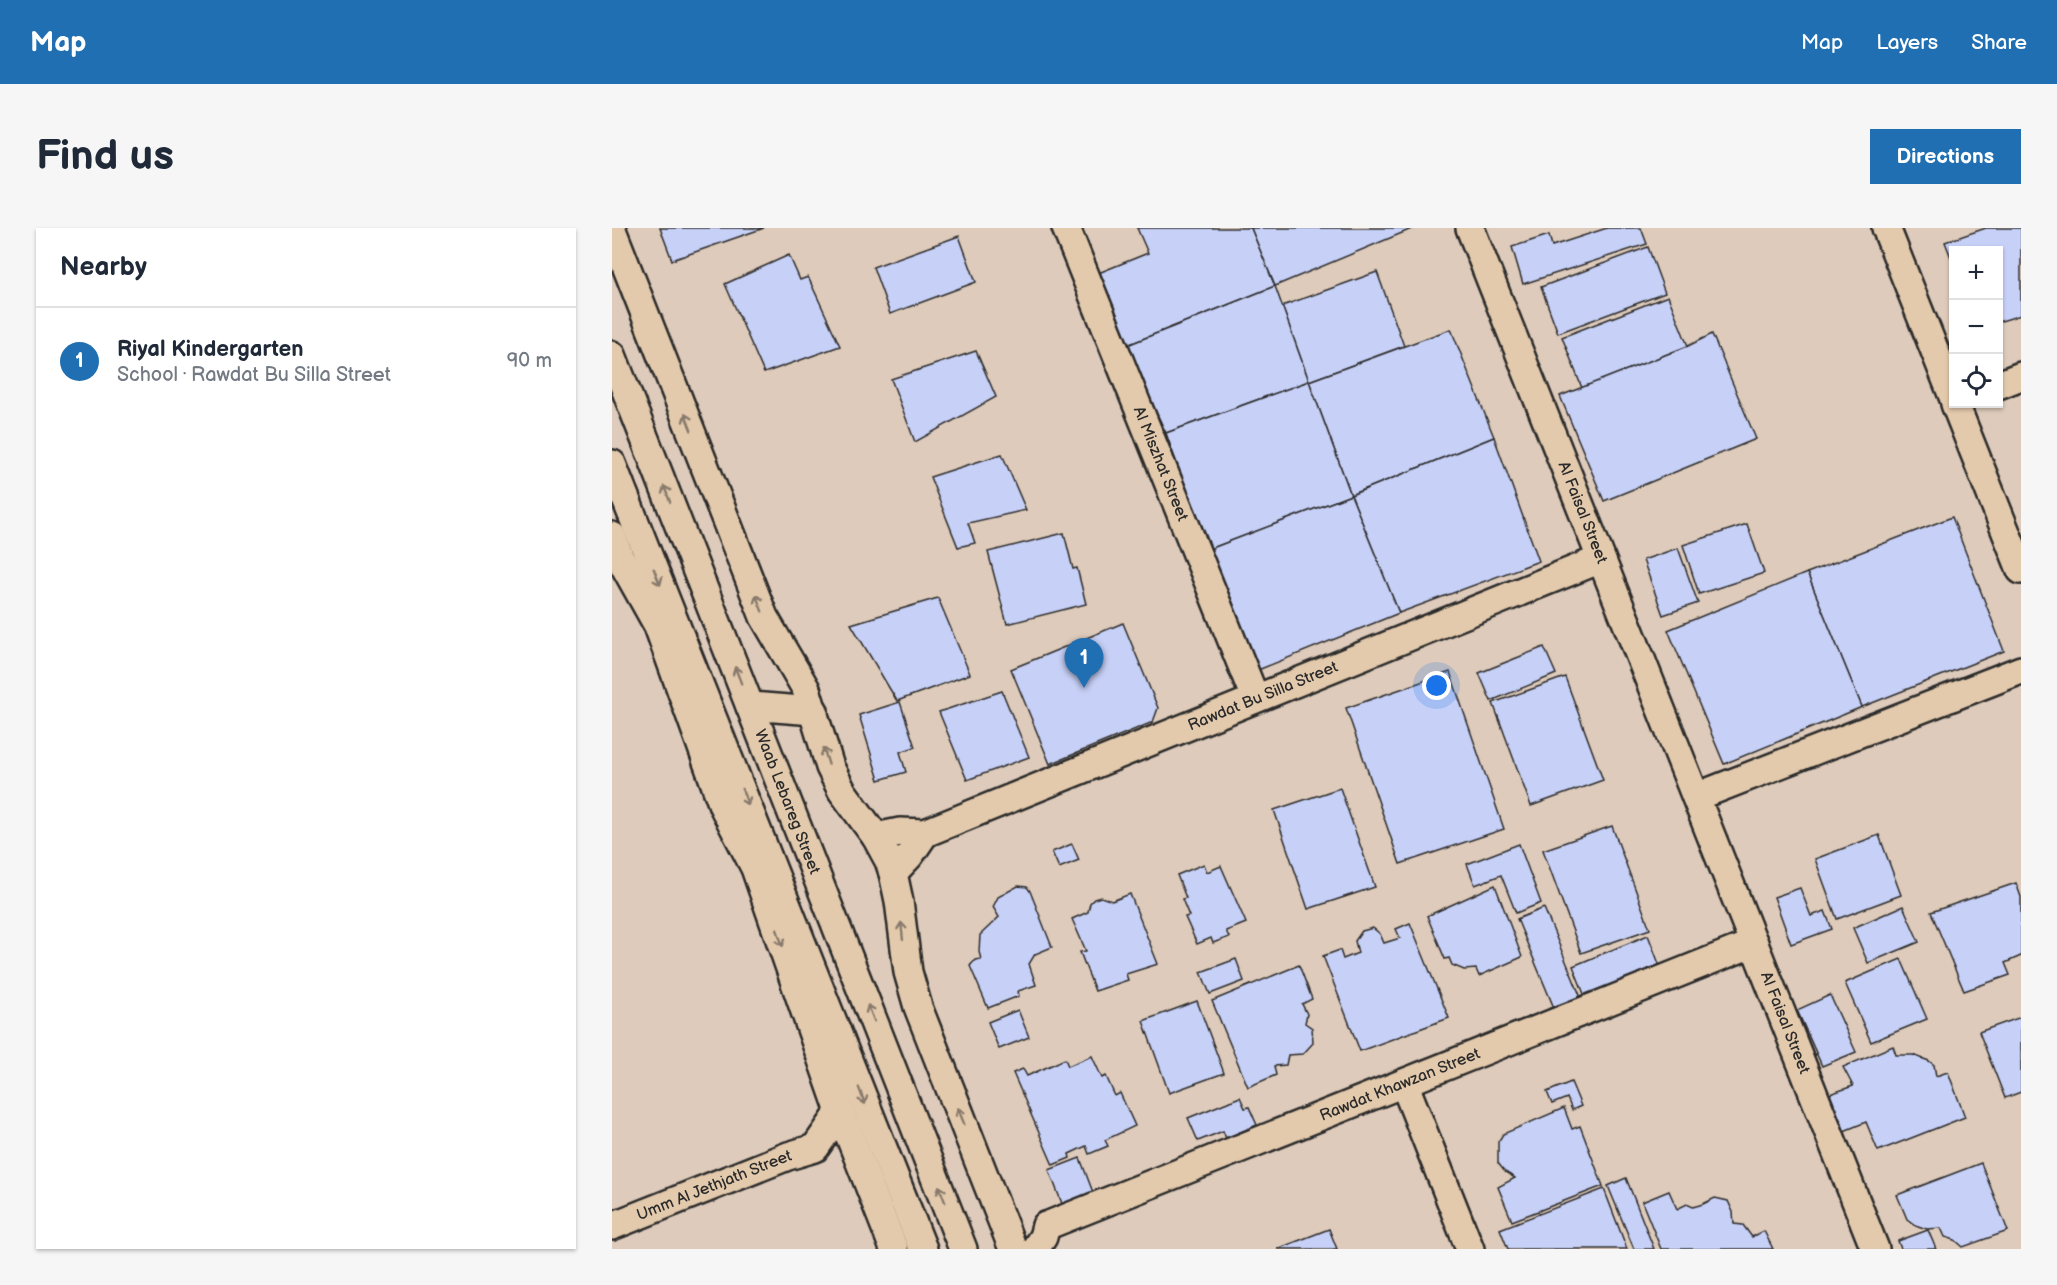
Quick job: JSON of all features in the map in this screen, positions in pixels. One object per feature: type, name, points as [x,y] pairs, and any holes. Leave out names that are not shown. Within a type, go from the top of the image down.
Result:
[{"type":"street","name":"Al Miszhat Street","points":[[1066,228],[1254,698]]},
{"type":"street","name":"Al Faisal Street","points":[[1470,228],[1875,1249]]},
{"type":"street","points":[[1886,228],[1949,389]]},
{"type":"street","points":[[612,230],[764,617],[801,680],[814,711],[830,767],[842,792],[876,837],[893,873],[908,972],[918,1007],[1013,1249]]},
{"type":"street","name":"Waab Lebareg Street","points":[[612,355],[963,1249]]},
{"type":"street","points":[[2003,383],[2021,376]]},
{"type":"street","points":[[1957,408],[2021,570]]},
{"type":"street","points":[[612,464],[624,519],[716,726],[923,1249]]},
{"type":"street","points":[[612,536],[628,575],[658,626],[723,806],[755,868],[839,1109],[894,1249]]},
{"type":"street","name":"Rawdat Bu Silla Street","points":[[925,833],[1601,559]]},
{"type":"street","points":[[1696,797],[2021,670]]},
{"type":"street","points":[[750,706],[814,711]]},
{"type":"street","points":[[715,782],[716,726]]},
{"type":"street","points":[[876,837],[900,832],[925,833]]},
{"type":"street","points":[[893,873],[901,866],[925,833]]},
{"type":"street","name":"Rawdat Khawzan Street","points":[[1041,1237],[1404,1083],[1754,943]]},
{"type":"street","points":[[1404,1083],[1470,1249]]},
{"type":"street","points":[[839,1109],[836,1118],[815,1148],[861,1166]]},
{"type":"street","name":"Umm Al Jethjath Street","points":[[612,1226],[788,1156],[815,1148]]},
{"type":"street","points":[[1003,1223],[1025,1219],[1041,1237]]},
{"type":"building","points":[[660,228],[764,228],[672,260]]},
{"type":"building","points":[[1137,228],[1251,228],[1275,286],[1125,346],[1096,274],[1148,253]]},
{"type":"building","points":[[1251,228],[1414,228],[1275,286]]},
{"type":"building","points":[[1607,228],[1641,228],[1647,244],[1523,284],[1512,247],[1549,235],[1552,246]]},
{"type":"building","points":[[1986,228],[2021,228],[2021,315],[2003,320],[2003,246],[1949,246],[1949,252],[1945,242]]},
{"type":"building","points":[[959,236],[976,282],[890,314],[873,267]]},
{"type":"building","points":[[1648,247],[1665,293],[1558,333],[1541,287]]},
{"type":"building","points":[[789,255],[800,280],[808,277],[840,346],[764,373],[725,284]]},
{"type":"building","points":[[1377,272],[1404,346],[1309,381],[1282,306]]},
{"type":"building","points":[[1275,286],[1309,381],[1166,433],[1125,346]]},
{"type":"building","points":[[1668,296],[1688,346],[1582,388],[1562,337]]},
{"type":"building","points":[[1451,329],[1494,437],[1351,495],[1309,381]]},
{"type":"building","points":[[1712,334],[1756,439],[1604,501],[1560,396],[1688,346]]},
{"type":"building","points":[[976,351],[996,397],[915,442],[891,379]]},
{"type":"building","points":[[1309,381],[1351,495],[1207,550],[1166,433]]},
{"type":"building","points":[[1494,437],[1539,561],[1399,613],[1351,495]]},
{"type":"building","points":[[1002,454],[1026,510],[968,523],[975,543],[958,547],[930,477]]},
{"type":"building","points":[[1351,495],[1399,613],[1258,670],[1207,550]]},
{"type":"building","points":[[1952,517],[2004,651],[1862,707],[1807,573]]},
{"type":"building","points":[[1747,524],[1764,573],[1699,594],[1683,545]]},
{"type":"building","points":[[1064,533],[1073,569],[1077,568],[1086,604],[1007,624],[988,552]]},
{"type":"building","points":[[1678,548],[1698,603],[1663,615],[1643,560]]},
{"type":"building","points":[[1807,573],[1862,707],[1724,764],[1668,630]]},
{"type":"building","points":[[938,598],[970,674],[897,701],[851,624]]},
{"type":"building","points":[[1123,623],[1158,708],[1153,722],[1050,764],[1011,669]]},
{"type":"building","points":[[1544,647],[1556,674],[1491,701],[1479,673]]},
{"type":"building","points":[[1450,672],[1504,829],[1400,864],[1346,708]]},
{"type":"building","points":[[1565,677],[1603,780],[1531,806],[1493,703]]},
{"type":"building","points":[[1002,691],[1029,757],[967,780],[939,712]]},
{"type":"building","points":[[900,702],[915,747],[900,752],[906,772],[879,780],[859,715]]},
{"type":"building","points":[[1340,788],[1375,887],[1308,909],[1274,810]]},
{"type":"building","points":[[1612,826],[1650,929],[1581,953],[1543,850]]},
{"type":"building","points":[[1879,835],[1901,895],[1837,919],[1815,859]]},
{"type":"building","points":[[1072,844],[1079,860],[1059,868],[1052,852]]},
{"type":"building","points":[[1519,844],[1541,903],[1516,913],[1501,875],[1475,885],[1467,864]]},
{"type":"building","points":[[1204,864],[1207,872],[1221,866],[1246,923],[1226,931],[1229,937],[1213,943],[1211,938],[1197,944],[1185,917],[1189,916],[1182,899],[1186,898],[1177,875]]},
{"type":"building","points":[[2016,883],[2021,897],[2021,956],[2005,963],[2010,975],[1964,991],[1931,912]]},
{"type":"building","points":[[1495,885],[1522,957],[1479,976],[1476,969],[1464,970],[1452,965],[1449,958],[1445,959],[1427,916]]},
{"type":"building","points":[[1018,886],[1027,887],[1030,891],[1052,947],[1035,954],[1029,964],[1036,985],[1018,991],[1019,996],[988,1008],[970,966],[975,960],[981,959],[980,935],[999,917],[993,907],[998,897]]},
{"type":"building","points":[[1800,888],[1811,916],[1825,911],[1832,929],[1791,944],[1774,897]]},
{"type":"building","points":[[1130,894],[1158,964],[1126,974],[1128,980],[1095,991],[1080,952],[1086,951],[1072,919],[1088,912],[1090,903],[1094,899],[1101,897],[1112,901]]},
{"type":"building","points":[[1903,906],[1919,942],[1868,963],[1853,928]]},
{"type":"building","points":[[1544,908],[1584,1005],[1557,1015],[1517,919]]},
{"type":"building","points":[[1410,923],[1449,1018],[1360,1051],[1323,956],[1340,950],[1343,959],[1358,953],[1355,941],[1362,931],[1373,928],[1380,934],[1384,943],[1400,938],[1396,929]]},
{"type":"building","points":[[1648,935],[1661,969],[1586,999],[1573,966]]},
{"type":"building","points":[[1236,959],[1244,981],[1210,994],[1201,972]]},
{"type":"building","points":[[1901,959],[1927,1019],[1871,1042],[1845,983]]},
{"type":"building","points":[[1299,965],[1312,999],[1302,1004],[1307,1014],[1305,1023],[1312,1028],[1313,1043],[1303,1054],[1288,1055],[1286,1065],[1274,1066],[1276,1075],[1248,1087],[1212,1001]]},
{"type":"building","points":[[1830,995],[1856,1052],[1822,1066],[1797,1010]]},
{"type":"building","points":[[1197,1001],[1224,1073],[1169,1093],[1143,1021]]},
{"type":"building","points":[[1018,1010],[1029,1037],[999,1049],[988,1022]]},
{"type":"building","points":[[2021,1017],[2021,1092],[2005,1098],[1979,1032]]},
{"type":"building","points":[[1893,1046],[1896,1055],[1913,1055],[1929,1061],[1934,1065],[1936,1076],[1948,1072],[1965,1117],[1878,1151],[1866,1122],[1844,1131],[1830,1094],[1853,1086],[1843,1067]]},
{"type":"building","points":[[1092,1056],[1102,1078],[1106,1076],[1115,1096],[1120,1093],[1135,1126],[1105,1140],[1108,1146],[1089,1154],[1086,1146],[1069,1154],[1070,1158],[1053,1165],[1013,1073],[1023,1069],[1027,1076],[1065,1059],[1068,1066]]},
{"type":"building","points":[[1571,1082],[1581,1106],[1572,1110],[1567,1098],[1552,1104],[1547,1092]]},
{"type":"building","points":[[1240,1097],[1245,1108],[1249,1107],[1257,1125],[1226,1138],[1223,1131],[1198,1141],[1188,1118]]},
{"type":"building","points":[[1564,1108],[1572,1129],[1580,1126],[1603,1186],[1512,1221],[1498,1187],[1515,1178],[1505,1172],[1498,1163],[1498,1142],[1503,1134]]},
{"type":"building","points":[[1080,1158],[1094,1195],[1063,1206],[1049,1170]]},
{"type":"building","points":[[1981,1163],[2008,1231],[1963,1247],[1955,1240],[1945,1237],[1941,1228],[1927,1229],[1907,1219],[1897,1195]]},
{"type":"building","points":[[1626,1178],[1654,1249],[1634,1249],[1608,1186]]},
{"type":"building","points":[[1604,1189],[1627,1249],[1508,1249],[1500,1229]]},
{"type":"building","points":[[1669,1191],[1677,1209],[1687,1204],[1693,1207],[1715,1198],[1728,1201],[1733,1212],[1734,1224],[1743,1225],[1752,1237],[1764,1231],[1773,1249],[1661,1249],[1642,1202]]},
{"type":"building","points":[[1329,1229],[1337,1249],[1277,1249]]},
{"type":"building","points":[[1928,1230],[1936,1249],[1901,1249],[1898,1241]]},
{"type":"place","name":"Riyal Kindergarten","points":[[1084,688]]}]
